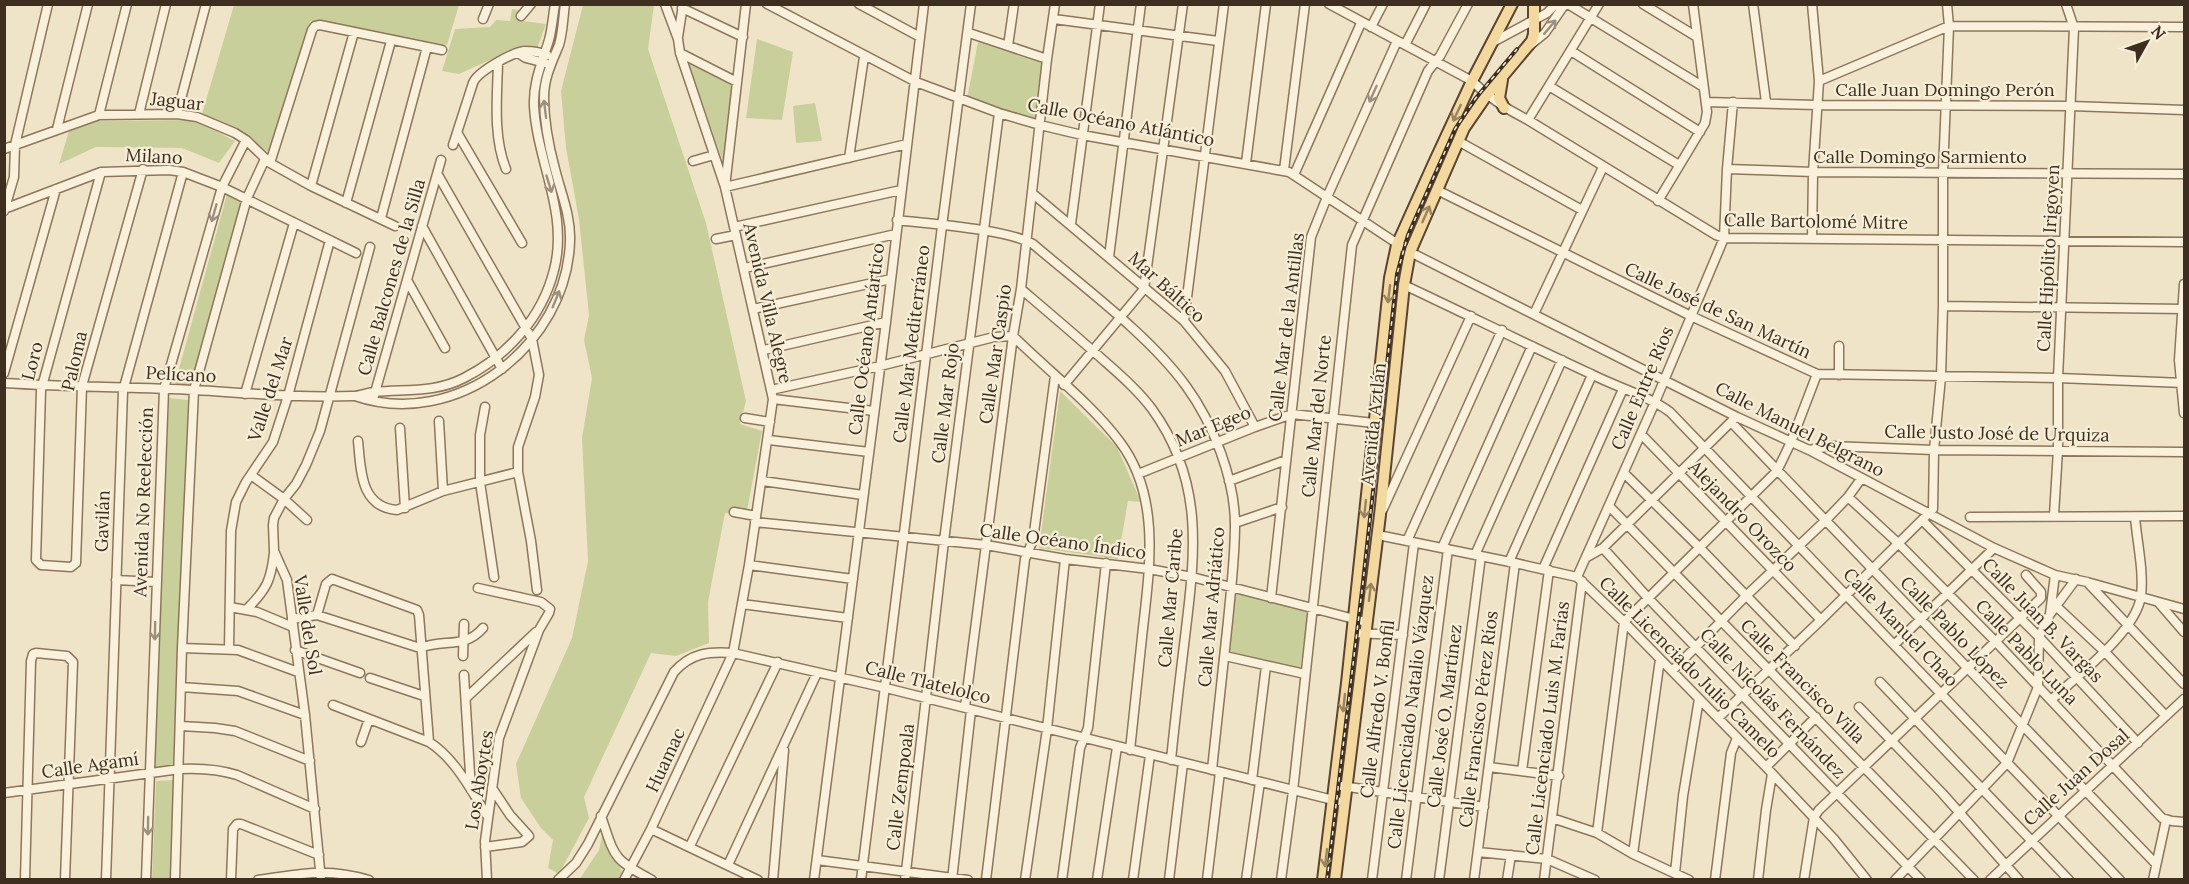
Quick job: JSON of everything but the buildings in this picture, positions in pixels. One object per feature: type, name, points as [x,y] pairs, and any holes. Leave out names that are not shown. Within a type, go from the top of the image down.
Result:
[{"type":"main road","name":"Avenida Aztlán","points":[[1323,879],[1390,278],[1397,246],[1472,81],[1512,4]]},
{"type":"main road","name":"Avenida Aztlán","points":[[1335,879],[1378,535],[1404,285],[1410,252],[1464,128],[1486,96],[1529,46],[1534,33],[1534,4]]},
{"type":"main road","points":[[1503,77],[1499,98],[1503,108]]},
{"type":"street","points":[[5,210],[14,177],[15,145],[48,4]]},
{"type":"street","points":[[57,129],[88,4]]},
{"type":"street","points":[[99,115],[127,4]]},
{"type":"street","points":[[139,114],[166,4]]},
{"type":"street","points":[[177,114],[206,4]]},
{"type":"street","points":[[483,19],[489,4]]},
{"type":"street","points":[[521,16],[531,4]]},
{"type":"street","name":"Pelícano","points":[[4,383],[288,396],[355,396],[375,392],[425,390],[463,378],[496,358],[526,328],[538,311],[555,269],[558,217],[545,172],[534,106],[534,88],[549,40],[555,4]]},
{"type":"street","name":"Pelícano","points":[[355,396],[373,402],[398,404],[426,402],[469,390],[502,369],[532,339],[548,317],[566,273],[570,239],[568,216],[551,153],[544,100],[546,80],[559,43],[565,4]]},
{"type":"street","name":"Avenida Villa Alegre","points":[[664,4],[678,39],[680,53],[725,187],[764,350],[772,394],[769,440],[733,652]]},
{"type":"street","points":[[746,4],[725,187],[907,144]]},
{"type":"street","name":"Calle Océano Atlántico","points":[[767,4],[864,57],[916,82],[999,113],[1040,126],[1082,135],[1284,170],[1397,246],[1410,252]]},
{"type":"street","points":[[859,4],[920,37]]},
{"type":"street","name":"Calle Océano Antártico","points":[[814,879],[886,322],[924,4]]},
{"type":"street","name":"Calle Mar Mediterráneo","points":[[861,879],[971,4]]},
{"type":"street","points":[[1008,46],[1014,4]]},
{"type":"street","name":"Calle Mar Caspio","points":[[952,879],[986,545],[1012,336],[1021,289],[1025,240],[1055,4]]},
{"type":"street","points":[[1071,224],[1100,4]]},
{"type":"street","points":[[1109,257],[1141,4]]},
{"type":"street","points":[[1064,385],[1144,289],[1165,149],[1183,4]]},
{"type":"street","points":[[1184,321],[1224,4]]},
{"type":"street","points":[[1246,163],[1266,4]]},
{"type":"street","points":[[1284,170],[1305,4]]},
{"type":"street","points":[[1371,27],[1383,4]]},
{"type":"street","name":"Calle Mar de la Antillas","points":[[1270,598],[1311,237],[1327,197],[1401,43],[1426,4]]},
{"type":"street","name":"Calle Mar del Norte","points":[[1281,879],[1293,791],[1352,245],[1428,71],[1468,4]]},
{"type":"street","points":[[1493,42],[1551,11],[1556,4]]},
{"type":"street","points":[[1529,46],[1545,33],[1567,4],[1702,86]]},
{"type":"street","points":[[1528,120],[1599,4]]},
{"type":"street","points":[[1643,4],[1697,38]]},
{"type":"street","points":[[1658,201],[1706,123],[1706,102],[1702,86],[1693,4]]},
{"type":"street","points":[[1753,4],[1766,102]]},
{"type":"street","points":[[1812,4],[1818,81],[1812,239]]},
{"type":"street","points":[[1718,718],[1923,521],[1934,505],[1934,450],[1941,377],[1943,306],[1943,172],[1949,26],[1947,4]]},
{"type":"street","name":"Calle Hipólito Irigoyen","points":[[2054,515],[2074,28],[2066,4]]},
{"type":"street","points":[[678,39],[683,6],[743,37]]},
{"type":"street","name":"Calle Bartolomé Mitre","points":[[1335,6],[1361,23],[1472,81],[1486,96],[1503,108],[1528,120],[1658,201],[1724,238],[2184,242]]},
{"type":"street","points":[[1054,19],[1179,37],[1218,40]]},
{"type":"street","points":[[1294,175],[1361,23]]},
{"type":"street","points":[[175,879],[182,648],[194,390],[247,198],[268,161],[315,26],[320,25],[442,50]]},
{"type":"street","points":[[1818,81],[1949,26],[2184,27]]},
{"type":"street","points":[[311,186],[354,32]]},
{"type":"street","points":[[969,33],[1047,59]]},
{"type":"street","points":[[346,203],[391,40]]},
{"type":"street","points":[[549,40],[559,43]]},
{"type":"street","points":[[381,218],[427,48]]},
{"type":"street","points":[[453,145],[474,79],[482,71],[526,51],[552,61]]},
{"type":"street","points":[[1570,51],[1700,132]]},
{"type":"street","points":[[680,53],[737,82]]},
{"type":"street","points":[[849,158],[864,57]]},
{"type":"street","points":[[498,64],[497,102],[500,153],[506,169]]},
{"type":"street","points":[[1549,86],[1679,165]]},
{"type":"street","name":"Calle Juan Domingo Perón","points":[[1706,102],[2071,106],[2184,110]]},
{"type":"street","name":"Calle Entre Ríos","points":[[1580,579],[1587,557],[1724,238],[1733,102]]},
{"type":"street","name":"Calle Mar Rojo","points":[[927,698],[944,541],[999,113]]},
{"type":"street","name":"Jaguar","points":[[4,149],[99,115],[177,114],[197,117],[246,140],[268,161],[311,186],[395,226]]},
{"type":"street","points":[[458,134],[522,243]]},
{"type":"street","name":"Avenida No Reelección","points":[[146,879],[164,389],[222,187],[246,140]]},
{"type":"street","points":[[1458,141],[1582,210]]},
{"type":"street","points":[[1287,153],[1300,157]]},
{"type":"street","points":[[693,161],[714,155]]},
{"type":"street","name":"Calle Balcones de la Silla","points":[[373,402],[441,160]]},
{"type":"street","points":[[1534,314],[1603,167]]},
{"type":"street","name":"Milano","points":[[5,210],[100,172],[143,169],[183,172],[247,198],[356,253]]},
{"type":"street","name":"Paloma","points":[[74,566],[82,386],[143,169]]},
{"type":"street","name":"Calle Domingo Sarmiento","points":[[1727,169],[1813,172],[2184,174]]},
{"type":"street","name":"Loro","points":[[74,566],[38,563],[36,560],[42,385],[100,172]]},
{"type":"street","name":"Gavilán","points":[[106,879],[124,387],[183,172]]},
{"type":"street","points":[[438,175],[532,339],[539,375],[535,397],[518,447],[518,472],[531,541],[537,590]]},
{"type":"street","points":[[4,373],[56,189]]},
{"type":"street","points":[[716,240],[735,231],[901,190]]},
{"type":"street","name":"Calle José de San Martín","points":[[1437,190],[1691,316],[1817,374],[2058,378],[2182,383]]},
{"type":"street","name":"Mar Báltico","points":[[1032,193],[1184,321],[1225,371],[1255,426]]},
{"type":"street","points":[[558,217],[568,216]]},
{"type":"street","points":[[897,220],[984,231],[1025,240]]},
{"type":"street","points":[[245,394],[294,223]]},
{"type":"street","points":[[422,226],[502,369]]},
{"type":"street","points":[[744,268],[896,234]]},
{"type":"street","name":"Valle del Mar","points":[[229,649],[233,516],[236,502],[250,475],[273,442],[288,396],[330,240]]},
{"type":"street","name":"Calle Mar Adriático","points":[[1025,240],[1120,318],[1157,353],[1186,385],[1218,442],[1229,482],[1235,523],[1207,879]]},
{"type":"street","name":"Valle del Sol","points":[[321,875],[305,715],[285,573],[274,552],[274,518],[284,499],[296,484],[320,431],[370,247]]},
{"type":"street","name":"Calle Manuel Belgrano","points":[[1410,252],[1664,379],[1734,419],[1809,450],[1994,549],[2055,575],[2184,609]]},
{"type":"street","points":[[555,269],[566,273]]},
{"type":"street","points":[[753,309],[891,279]]},
{"type":"street","points":[[408,280],[445,348]]},
{"type":"street","points":[[2184,284],[2179,360],[2184,413]]},
{"type":"street","name":"Calle Manuel Chao","points":[[1404,285],[1592,375],[1655,402],[1670,412],[2120,879]]},
{"type":"street","name":"Calle Mar Caribe","points":[[1021,289],[1122,376],[1151,408],[1179,458],[1191,505],[1194,535],[1192,577],[1171,760]]},
{"type":"street","points":[[1943,306],[2184,309]]},
{"type":"street","points":[[538,311],[548,317]]},
{"type":"street","points":[[1380,515],[1471,316]]},
{"type":"street","points":[[764,350],[886,322]]},
{"type":"street","name":"Calle Alfredo V. Bonfil","points":[[1372,879],[1403,635],[1411,542],[1502,330]]},
{"type":"street","points":[[772,394],[927,352],[994,337],[1012,336],[1104,423],[1120,442],[1138,474],[1148,509],[1150,532],[1149,569],[1130,750]]},
{"type":"street","name":"Calle Licenciado Natalio Vázquez","points":[[1406,879],[1445,549],[1532,346]]},
{"type":"street","points":[[1839,346],[1839,375]]},
{"type":"street","name":"Calle José O. Martínez","points":[[1439,879],[1478,556],[1562,360]]},
{"type":"street","points":[[1597,833],[1624,622],[1777,471],[1791,442],[1817,374]]},
{"type":"street","name":"Calle Francisco Pérez Ríos","points":[[1474,879],[1512,562],[1592,375]]},
{"type":"street","points":[[986,879],[1027,552],[1033,540],[1055,376]]},
{"type":"street","points":[[463,378],[469,390]]},
{"type":"street","points":[[1522,771],[1546,570],[1623,389]]},
{"type":"street","points":[[425,390],[426,402]]},
{"type":"street","points":[[397,392],[398,404]]},
{"type":"street","points":[[772,394],[874,411]]},
{"type":"street","points":[[485,407],[480,435],[480,482],[494,577]]},
{"type":"street","name":"Mar Egeo","points":[[1138,474],[1255,426],[1292,414],[1374,423]]},
{"type":"street","points":[[745,418],[770,422]]},
{"type":"street","points":[[1587,557],[1603,548],[1734,419]]},
{"type":"street","name":"Calle Pablo López","points":[[1734,419],[1777,471],[2156,864]]},
{"type":"street","points":[[439,421],[443,491]]},
{"type":"street","points":[[400,428],[405,508]]},
{"type":"street","name":"Alejandro Orozco","points":[[1641,434],[1821,621]]},
{"type":"street","points":[[769,440],[869,452]]},
{"type":"street","points":[[358,441],[365,489],[383,507],[398,510],[443,491],[518,472]]},
{"type":"street","name":"Calle Justo José de Urquiza","points":[[1809,450],[1831,446],[1934,450],[2184,452]]},
{"type":"street","points":[[1229,482],[1286,460]]},
{"type":"street","points":[[1624,473],[1747,595],[1794,646]]},
{"type":"street","points":[[250,475],[284,499],[307,520]]},
{"type":"street","points":[[1672,671],[1720,621],[1826,520],[1848,497],[1861,478]]},
{"type":"street","points":[[762,481],[863,495]]},
{"type":"street","name":"Calle Pablo Luna","points":[[1848,497],[1899,544],[1996,642],[2166,820]]},
{"type":"street","name":"Calle Francisco Villa","points":[[1609,506],[1974,879]]},
{"type":"street","points":[[1235,523],[1282,507]]},
{"type":"street","name":"Calle Océano Índico","points":[[734,512],[755,519],[857,533],[986,545],[1065,559],[1149,569],[1192,577],[1366,622]]},
{"type":"street","points":[[1970,517],[2184,516]]},
{"type":"street","points":[[2051,700],[2128,627],[2137,613],[2141,597],[2134,517]]},
{"type":"street","name":"Calle Juan B. Vargas","points":[[1923,521],[2039,637],[2138,743]]},
{"type":"street","name":"Calle Licenciado Julio Camelo","points":[[1378,535],[1512,562],[1580,579],[1814,817],[1867,879]]},
{"type":"street","name":"Calle Nicolás Fernández","points":[[1603,548],[1695,647],[1921,879]]},
{"type":"street","points":[[1894,645],[1994,549]]},
{"type":"street","points":[[247,609],[265,589],[272,574],[274,552]]},
{"type":"street","points":[[1025,879],[1047,729],[1065,559]]},
{"type":"street","points":[[1062,879],[1080,748],[1088,728],[1106,563]]},
{"type":"street","points":[[749,565],[853,579]]},
{"type":"street","points":[[272,574],[285,573]]},
{"type":"street","points":[[1804,879],[1814,817],[1837,792],[1915,720],[2041,597],[2042,594],[2026,575]]},
{"type":"street","points":[[1894,879],[2007,763],[2038,687],[2039,637],[2049,614],[2055,575]]},
{"type":"street","points":[[317,615],[326,584],[332,579],[417,610],[429,742]]},
{"type":"street","name":"Calle Licenciado Luis M. Farías","points":[[1544,879],[1559,776],[1580,579]]},
{"type":"street","points":[[2049,614],[2076,579]]},
{"type":"street","points":[[116,580],[156,582]]},
{"type":"street","points":[[2087,582],[2184,684]]},
{"type":"street","name":"Los Aboytes","points":[[478,588],[541,602],[550,609],[539,630],[499,738],[485,847],[487,879]]},
{"type":"street","points":[[2157,602],[2184,632]]},
{"type":"street","points":[[742,604],[848,618]]},
{"type":"street","points":[[2056,606],[2104,651],[2166,716]]},
{"type":"street","points":[[230,607],[247,609],[292,623],[317,615],[420,648],[434,644],[463,642],[473,638],[483,628]]},
{"type":"street","points":[[463,656],[464,624]]},
{"type":"street","points":[[466,698],[539,630]]},
{"type":"street","points":[[1352,633],[1403,635]]},
{"type":"street","points":[[182,648],[229,649],[246,652],[298,672]]},
{"type":"street","points":[[295,650],[360,673]]},
{"type":"street","name":"Calle Tlatelolco","points":[[558,879],[581,856],[674,672],[690,658],[712,652],[733,652],[778,662],[1333,801],[1345,802]]},
{"type":"street","name":"Huamac","points":[[624,879],[651,829],[733,652]]},
{"type":"street","points":[[25,879],[31,661],[33,654],[40,653],[71,658],[73,662],[65,879]]},
{"type":"street","points":[[1225,656],[1305,674]]},
{"type":"street","points":[[1634,854],[1660,659]]},
{"type":"street","points":[[690,846],[778,662]]},
{"type":"street","points":[[1246,879],[1266,666]]},
{"type":"street","points":[[728,865],[818,673]]},
{"type":"street","points":[[464,675],[471,791]]},
{"type":"street","points":[[370,678],[424,696]]},
{"type":"street","points":[[1880,682],[2069,879]]},
{"type":"street","points":[[182,687],[238,691],[305,715]]},
{"type":"street","name":"Calle Zempoala","points":[[906,876],[927,698]]},
{"type":"street","points":[[1675,873],[1683,796],[1700,699]]},
{"type":"street","name":"Calle Juan Dosal","points":[[1990,879],[2184,699]]},
{"type":"street","points":[[333,705],[429,742],[443,753],[488,818]]},
{"type":"street","points":[[1859,707],[2019,879]]},
{"type":"street","points":[[1766,767],[1816,717]]},
{"type":"street","points":[[361,742],[369,719]]},
{"type":"street","points":[[180,726],[215,728],[235,732],[310,761]]},
{"type":"street","points":[[1715,879],[1731,753],[1737,738]]},
{"type":"street","points":[[773,879],[784,743]]},
{"type":"street","points":[[1097,879],[1117,747]]},
{"type":"street","points":[[1134,879],[1150,755]]},
{"type":"street","points":[[1169,879],[1183,763]]},
{"type":"street","points":[[1489,767],[1559,776]]},
{"type":"street","name":"Calle Agamí","points":[[4,793],[180,769],[224,771],[315,808]]},
{"type":"street","points":[[1758,879],[1772,774]]},
{"type":"street","points":[[1335,785],[1484,807]]},
{"type":"street","points":[[485,847],[522,842],[530,836],[510,814],[492,788]]},
{"type":"street","points":[[601,816],[616,857],[629,868],[652,879]]},
{"type":"street","points":[[1552,818],[1597,833],[1634,854],[1689,879]]},
{"type":"street","points":[[2153,879],[2166,820],[2184,822]]},
{"type":"street","points":[[231,879],[233,830],[237,824],[319,855]]},
{"type":"street","points":[[651,829],[758,879]]},
{"type":"street","points":[[1478,852],[1547,859],[1595,879]]},
{"type":"street","points":[[1507,879],[1511,855]]},
{"type":"street","points":[[817,860],[862,866],[906,876],[968,879]]},
{"type":"street","points":[[258,879],[345,873],[369,879]]},
{"type":"green space","points":[[234,5],[459,5],[447,45],[311,21],[273,152],[266,151],[243,132],[202,114]]},
{"type":"green space","points":[[583,5],[654,5],[648,49],[706,223],[746,401],[740,424],[762,431],[746,516],[725,513],[708,602],[709,643],[676,656],[651,653],[584,797],[589,818],[559,874],[548,868],[553,840],[541,828],[521,798],[516,764],[572,638],[588,561],[582,438],[592,378],[584,340],[589,315],[579,219],[566,148],[561,91]]},
{"type":"green space","points":[[512,9],[519,10],[517,20],[546,24],[537,49],[523,45],[459,74],[442,71],[455,29],[490,27],[496,20],[510,21]]},
{"type":"green space","points":[[757,39],[793,52],[782,120],[746,118]]},
{"type":"green space","points":[[978,42],[1044,64],[1038,122],[967,99]]},
{"type":"green space","points":[[689,64],[735,87],[726,171]]},
{"type":"green space","points":[[815,103],[822,141],[796,143],[793,106]]},
{"type":"green space","points":[[194,120],[235,141],[219,163],[182,148],[96,147],[59,164],[69,131],[98,121]]},
{"type":"green space","points":[[227,194],[243,199],[190,389],[174,387]]},
{"type":"green space","points":[[1060,391],[1117,447],[1141,502],[1128,501],[1118,559],[1039,548]]},
{"type":"green space","points":[[169,398],[188,400],[174,768],[155,770]]},
{"type":"green space","points":[[1233,592],[1309,612],[1300,669],[1227,651]]},
{"type":"green space","points":[[174,780],[170,879],[152,880],[156,781]]},
{"type":"green space","points":[[603,832],[622,872],[618,879],[579,880],[599,850]]},
{"type":"railway","points":[[1327,880],[1397,274],[1408,235],[1455,129],[1475,99],[1517,49]]}]
